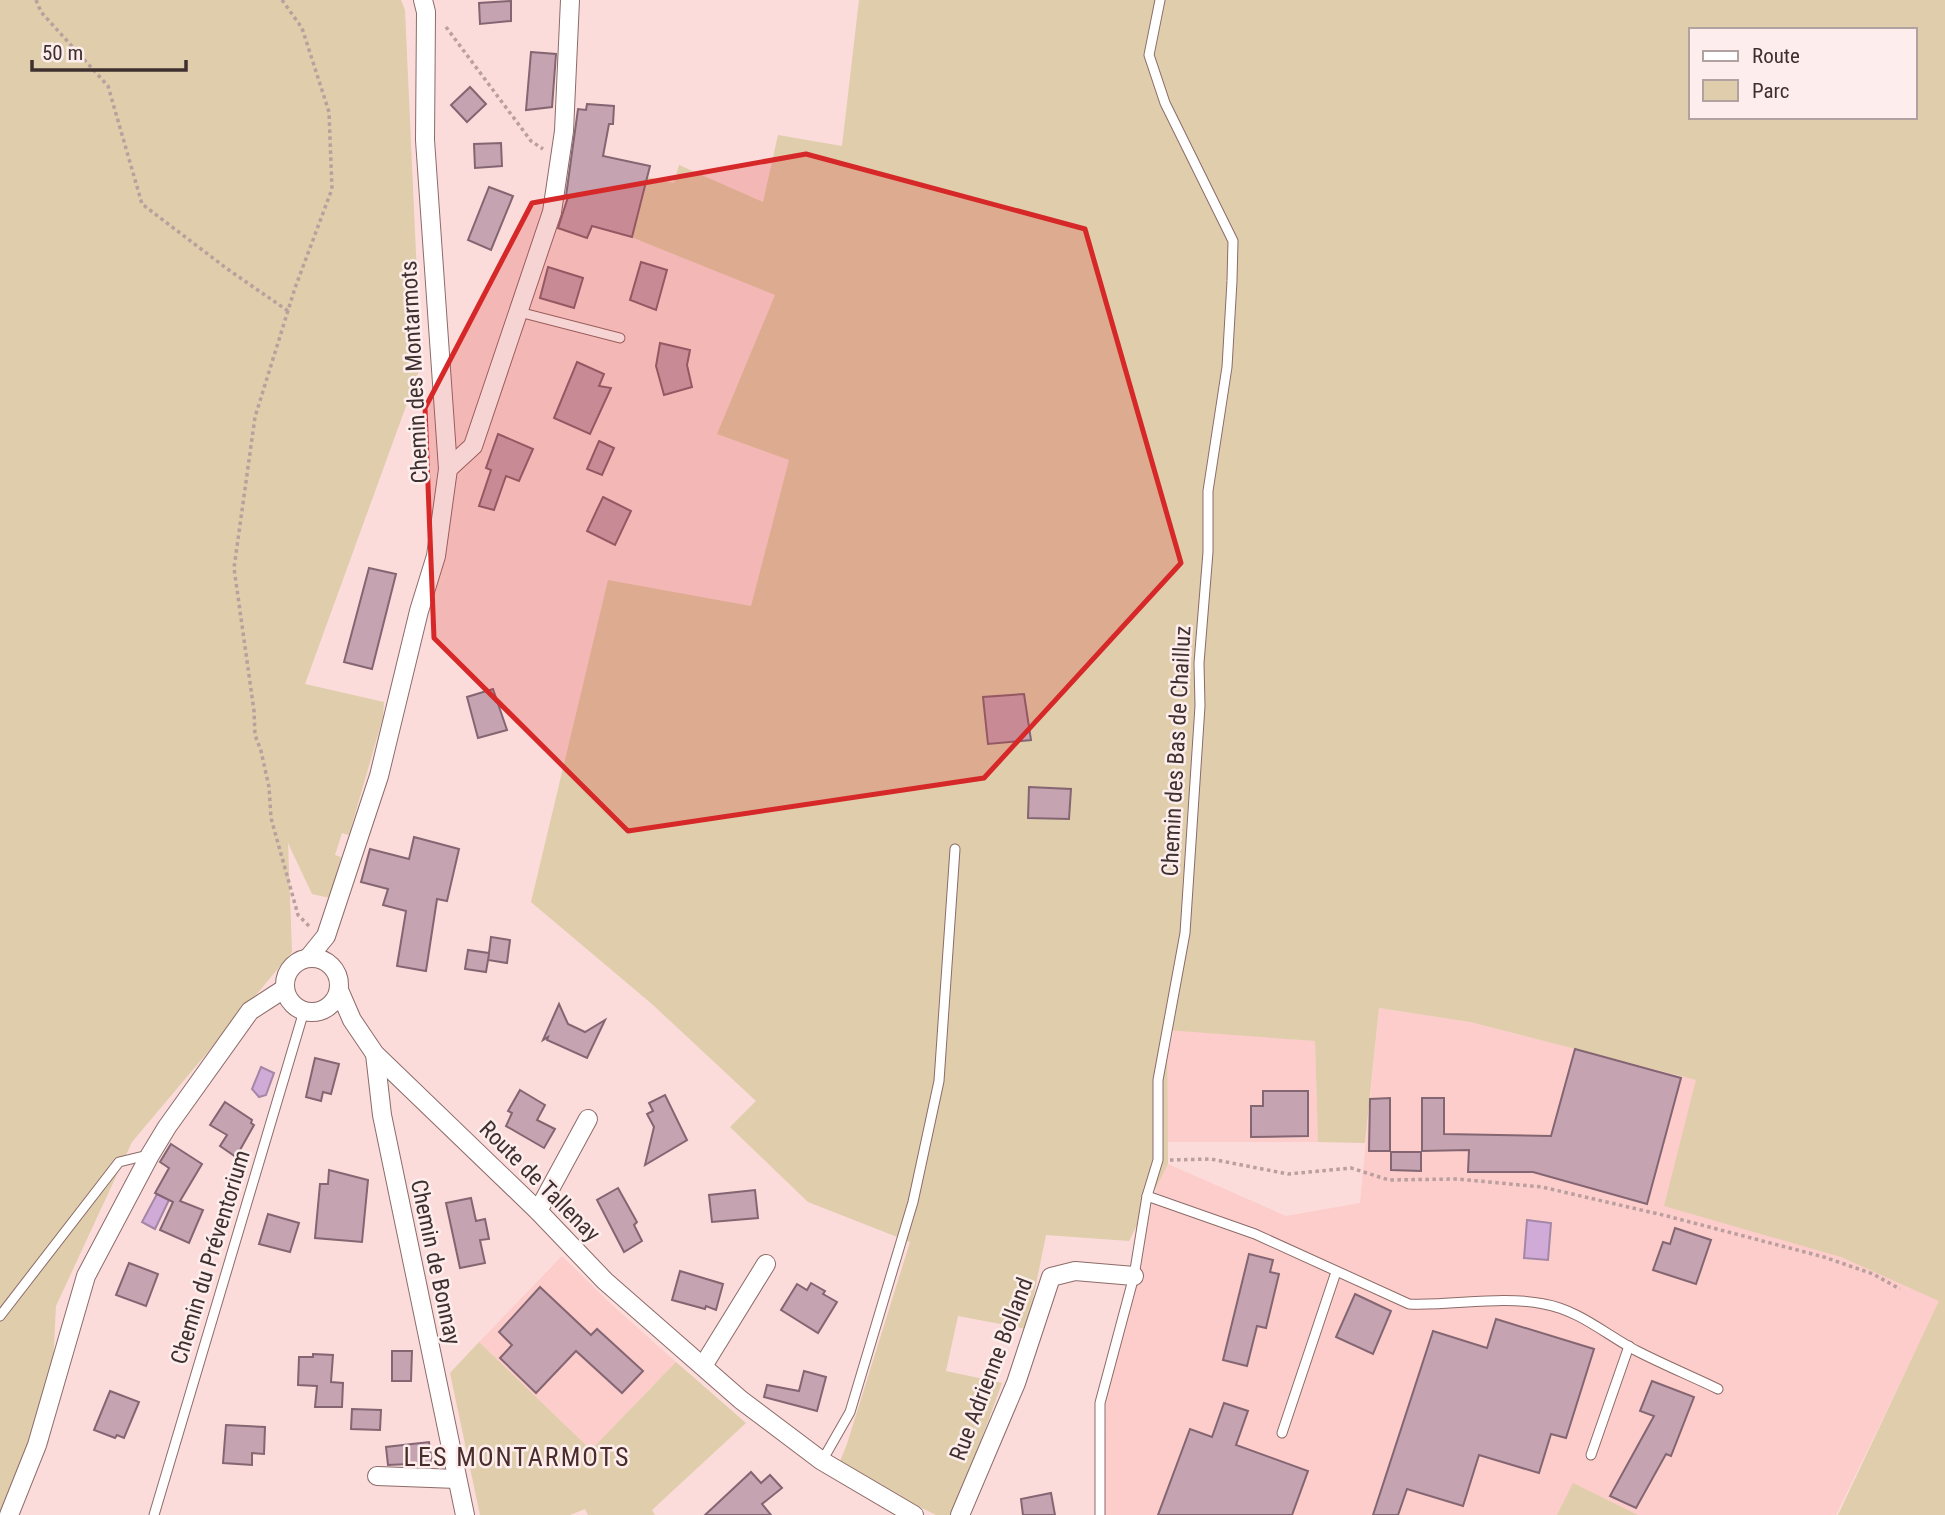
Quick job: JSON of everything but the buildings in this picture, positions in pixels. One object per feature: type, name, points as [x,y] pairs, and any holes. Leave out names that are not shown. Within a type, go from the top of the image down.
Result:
[{"type":"street","name":"Chemin des Montarmots","points":[[318,959],[379,776],[419,611],[436,556],[448,469],[425,140],[426,12],[423,0]]},
{"type":"street","points":[[448,469],[473,446],[552,212],[564,131],[569,0]]},
{"type":"street","points":[[318,959],[337,974],[339,990],[333,1003],[312,1013],[291,1003],[285,989],[285,980],[293,964],[318,959]]},
{"type":"street","points":[[9,1515],[37,1445],[86,1276],[150,1155],[250,1011],[285,989]]},
{"type":"street","name":"Route de Tallenay","points":[[339,990],[352,1020],[375,1054],[538,1211],[605,1281],[741,1400],[821,1461],[903,1512]]},
{"type":"street","points":[[327,1008],[352,1020]]},
{"type":"street","name":"Chemin de Bonnay","points":[[375,1054],[387,1141],[465,1515]]},
{"type":"street","points":[[538,1211],[588,1119]]},
{"type":"street","points":[[703,1366],[766,1264]]},
{"type":"street","name":"Rue Adrienne Bolland","points":[[960,1515],[1016,1383],[1051,1277],[1075,1271],[1134,1276]]},
{"type":"street","points":[[377,1476],[457,1479]]},
{"type":"lane","name":"Chemin des Bas de Chailluz","points":[[1100,1515],[1100,1404],[1134,1276],[1147,1196],[1158,1160],[1158,1080],[1185,933],[1200,706],[1199,663],[1208,552],[1208,491],[1227,367],[1233,241],[1166,103],[1149,55],[1160,0]]},
{"type":"lane","points":[[519,312],[620,338]]},
{"type":"lane","points":[[821,1461],[850,1412],[913,1202],[939,1082],[955,849]]},
{"type":"lane","name":"Chemin du Préventorium","points":[[154,1515],[304,1011]]},
{"type":"lane","points":[[0,1316],[120,1162],[150,1155]]},
{"type":"lane","points":[[1147,1196],[1255,1234],[1409,1304],[1514,1300],[1571,1311],[1629,1346],[1718,1389]]},
{"type":"lane","points":[[1282,1433],[1336,1272]]},
{"type":"lane","points":[[1591,1455],[1629,1346]]},
{"type":"path","points":[[36,0],[41,12],[108,86],[142,204],[288,311]]},
{"type":"path","points":[[282,0],[302,28],[329,112],[332,189],[288,311],[255,417],[234,568],[254,711],[255,736],[269,787],[271,818],[298,915],[325,937]]},
{"type":"path","points":[[442,22],[531,141],[560,159]]},
{"type":"path","points":[[1158,1160],[1211,1159],[1288,1174],[1351,1168],[1389,1180],[1457,1179],[1542,1187],[1813,1254],[1873,1274],[1900,1289]]},
{"type":"highlighted area","points":[[806,154],[1085,229],[1181,563],[984,778],[628,831],[434,638],[425,408],[532,203]]},
{"type":"shaded area","points":[[1379,1008],[1470,1022],[1696,1080],[1841,1257],[1940,1301],[1836,1515],[1638,1515],[1574,1484],[1557,1515],[1105,1515],[1106,1399],[1157,1185],[1168,1164],[1286,1216],[1360,1203]]},
{"type":"shaded area","points":[[1174,1029],[1315,1041],[1318,1142],[1165,1142],[1165,1066]]},
{"type":"shaded area","points":[[261,1067],[274,1073],[266,1095],[259,1097],[252,1089]]},
{"type":"shaded area","points":[[157,1194],[169,1200],[155,1229],[142,1222]]},
{"type":"shaded area","points":[[1527,1220],[1551,1223],[1548,1260],[1524,1258]]},
{"type":"shaded area","points":[[562,1256],[676,1362],[591,1450],[479,1342]]},
{"type":"green space","points":[[0,0],[401,0],[405,10],[421,365],[305,684],[384,702],[383,717],[349,835],[342,833],[335,855],[341,857],[330,898],[312,894],[288,843],[292,952],[132,1142],[56,1306],[49,1442],[16,1515],[0,1515]]},
{"type":"green space","points":[[859,0],[1945,0],[1945,1515],[1838,1515],[1939,1301],[1841,1257],[1664,1206],[1696,1080],[1470,1022],[1379,1008],[1365,1143],[1318,1142],[1315,1041],[1167,1030],[1168,1164],[1129,1241],[1046,1235],[1027,1329],[958,1316],[946,1371],[1002,1383],[950,1515],[936,1515],[838,1466],[910,1242],[808,1202],[730,1127],[756,1101],[653,1005],[531,902],[608,580],[751,606],[789,460],[717,434],[775,295],[631,237],[647,177],[674,183],[679,165],[763,202],[778,135],[842,146]]},
{"type":"green space","points":[[479,1342],[591,1450],[676,1362],[746,1423],[652,1510],[655,1515],[588,1515],[585,1509],[570,1515],[480,1515],[450,1373]]},
{"type":"green space","points":[[1573,1483],[1638,1515],[1557,1515]]},
{"type":"district","name":"LES MONTARMOTS","points":[[517,1457]]}]
